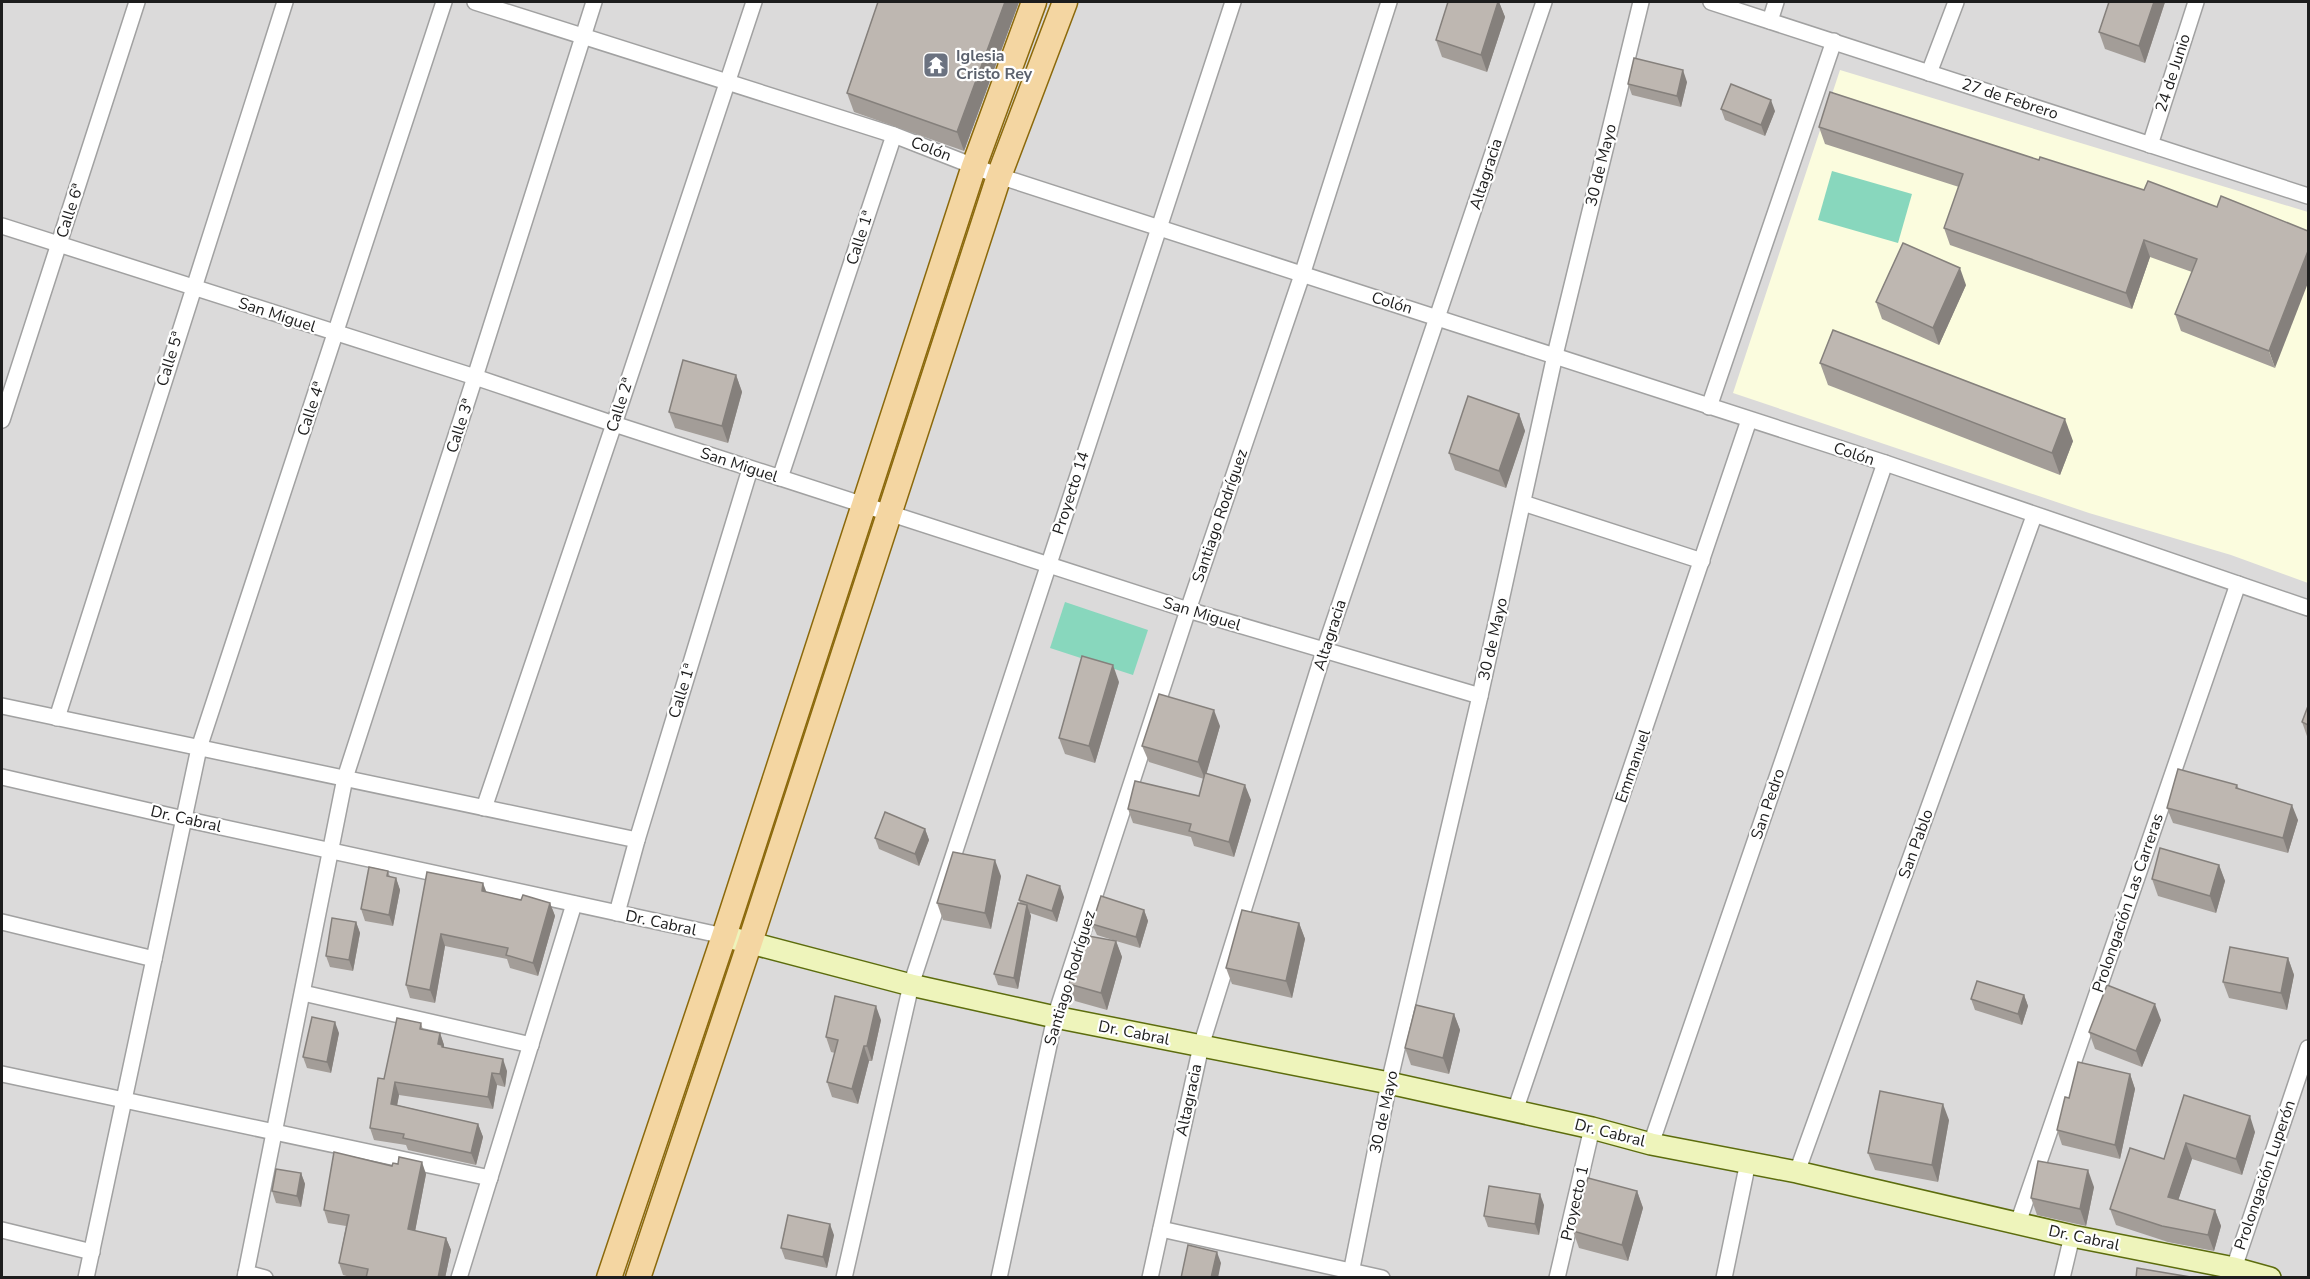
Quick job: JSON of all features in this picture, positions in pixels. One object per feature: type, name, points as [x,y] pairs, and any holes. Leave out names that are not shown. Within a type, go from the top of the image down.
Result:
[{"type":"main road","points":[[609,1278],[724,936],[974,166],[1034,2]]},
{"type":"main road","points":[[638,1278],[750,942],[999,176],[1065,2]]},
{"type":"street","name":"Calle 6ª","points":[[2,420],[137,2]]},
{"type":"street","name":"Calle 5ª","points":[[57,718],[285,2]]},
{"type":"street","name":"Calle 4ª","points":[[86,1278],[199,748],[444,2]]},
{"type":"street","name":"Colón","points":[[475,2],[894,135],[999,176],[1555,355],[2308,608]]},
{"type":"street","name":"Calle 3ª","points":[[245,1275],[345,778],[476,377],[594,2]]},
{"type":"street","name":"Calle 2ª","points":[[484,808],[754,2]]},
{"type":"street","name":"Proyecto 14","points":[[844,1278],[911,985],[1233,2]]},
{"type":"street","name":"Santiago Rodríguez","points":[[999,1278],[1055,1017],[1188,610],[1302,275],[1389,2]]},
{"type":"street","name":"Altagracia","points":[[1150,1278],[1201,1046],[1324,651],[1544,2]]},
{"type":"street","name":"30 de Mayo","points":[[1351,1274],[1389,1083],[1480,696],[1555,355],[1641,2]]},
{"type":"street","name":"27 de Febrero","points":[[1711,2],[2308,196]]},
{"type":"street","points":[[1770,21],[1776,2]]},
{"type":"street","points":[[1929,73],[1956,2]]},
{"type":"street","name":"24 de Junio","points":[[2150,145],[2196,2]]},
{"type":"street","points":[[1709,407],[1834,41]]},
{"type":"street","name":"Calle 1ª","points":[[780,478],[894,135]]},
{"type":"street","name":"San Miguel","points":[[2,226],[476,377],[1047,566],[1480,696]]},
{"type":"street","name":"Emmanuel","points":[[1515,1111],[1749,420]]},
{"type":"street","name":"San Pedro","points":[[1651,1144],[1885,464]]},
{"type":"street","name":"Calle 1ª","points":[[617,913],[750,469]]},
{"type":"street","points":[[1523,503],[1702,561]]},
{"type":"street","name":"San Pablo","points":[[1797,1172],[2034,516]]},
{"type":"street","name":"Prolongación Las Carreras","points":[[2018,1223],[2238,584]]},
{"type":"street","points":[[2,706],[637,840]]},
{"type":"street","name":"Dr. Cabral","points":[[2,777],[184,819],[724,936],[911,985],[1055,1017],[1389,1083],[1592,1128],[1651,1144],[1797,1172],[2072,1236],[2234,1268],[2270,1278]]},
{"type":"street","points":[[459,1278],[574,904]]},
{"type":"street","points":[[2,922],[154,959]]},
{"type":"street","points":[[303,993],[531,1045]]},
{"type":"street","name":"Prolongación Luperón","points":[[2234,1268],[2308,1048]]},
{"type":"street","points":[[2,1074],[490,1178]]},
{"type":"street","name":"Proyecto 1","points":[[1557,1278],[1592,1128]]},
{"type":"street","points":[[1724,1278],[1748,1162]]},
{"type":"street","points":[[1161,1229],[1351,1274],[1382,1278]]},
{"type":"street","points":[[2,1230],[92,1252]]},
{"type":"street","points":[[2062,1278],[2072,1236]]},
{"type":"street","points":[[245,1275],[265,1278]]},
{"type":"shaded area","points":[[2,2],[2308,2],[2308,1277],[2,1277]]},
{"type":"shaded area","points":[[1840,70],[2308,212],[2308,583],[2231,555],[2089,513],[1733,393]]},
{"type":"green space","points":[[1832,171],[1912,194],[1898,243],[1818,220]]},
{"type":"green space","points":[[1065,602],[1148,630],[1133,675],[1050,648]]},
{"type":"building","name":"Iglesia Cristo Rey","points":[[878,2],[1005,2],[957,132],[847,93]]},
{"type":"building","points":[[1448,2],[1498,2],[1481,55],[1436,40]]},
{"type":"building","points":[[2109,2],[2154,2],[2139,46],[2099,32]]},
{"type":"building","points":[[1634,58],[1683,70],[1677,96],[1628,84]]},
{"type":"building","points":[[1731,84],[1771,100],[1761,125],[1721,109]]},
{"type":"building","points":[[1830,92],[2039,160],[2040,157],[2144,190],[2148,181],[2217,207],[2221,196],[2308,231],[2308,251],[2269,351],[2175,314],[2197,259],[2144,240],[2126,293],[1944,228],[1963,174],[1819,127]]},
{"type":"building","points":[[1903,243],[1960,268],[1933,328],[1876,302]]},
{"type":"building","points":[[1833,330],[2065,419],[2052,453],[1820,363]]},
{"type":"building","points":[[683,360],[736,375],[722,426],[669,412]]},
{"type":"building","points":[[1468,396],[1519,414],[1499,471],[1449,453]]},
{"type":"building","points":[[1082,656],[1113,665],[1089,746],[1059,738]]},
{"type":"building","points":[[1159,694],[1214,710],[1198,762],[1142,746]]},
{"type":"building","points":[[2308,706],[2308,725],[2302,722]]},
{"type":"building","points":[[2178,769],[2237,785],[2236,788],[2292,805],[2283,838],[2167,808]]},
{"type":"building","points":[[1205,773],[1245,785],[1229,842],[1189,831],[1191,824],[1128,809],[1135,781],[1199,796]]},
{"type":"building","points":[[885,812],[925,829],[915,854],[875,838]]},
{"type":"building","points":[[2160,848],[2219,865],[2210,896],[2152,879]]},
{"type":"building","points":[[953,852],[995,860],[985,913],[937,903]]},
{"type":"building","points":[[369,867],[388,871],[387,876],[396,878],[389,915],[361,909]]},
{"type":"building","points":[[427,872],[483,883],[482,891],[521,900],[523,895],[550,903],[533,963],[506,955],[508,948],[441,934],[430,990],[406,985]]},
{"type":"building","points":[[1027,875],[1060,886],[1052,911],[1019,900]]},
{"type":"building","points":[[1101,896],[1144,910],[1136,937],[1092,924]]},
{"type":"building","points":[[1018,903],[1027,905],[1014,978],[994,974]]},
{"type":"building","points":[[1242,910],[1299,923],[1286,981],[1226,968]]},
{"type":"building","points":[[332,918],[356,922],[349,960],[326,956]]},
{"type":"building","points":[[1083,935],[1116,941],[1101,993],[1069,984]]},
{"type":"building","points":[[2230,947],[2288,958],[2281,993],[2223,982]]},
{"type":"building","points":[[1977,981],[2024,995],[2018,1014],[1971,999]]},
{"type":"building","points":[[2107,985],[2155,1004],[2136,1051],[2089,1032]]},
{"type":"building","points":[[835,996],[876,1006],[867,1046],[864,1046],[852,1089],[827,1082],[838,1040],[826,1037]]},
{"type":"building","points":[[1416,1005],[1454,1014],[1443,1058],[1405,1048]]},
{"type":"building","points":[[312,1017],[335,1022],[327,1062],[303,1057]]},
{"type":"building","points":[[397,1018],[421,1023],[420,1029],[440,1033],[438,1044],[442,1047],[503,1059],[500,1074],[492,1073],[488,1097],[395,1082],[391,1104],[478,1124],[471,1153],[403,1138],[404,1134],[370,1128],[378,1078],[384,1079]]},
{"type":"building","points":[[2078,1062],[2130,1074],[2115,1145],[2057,1130],[2065,1097],[2069,1098]]},
{"type":"building","points":[[1880,1091],[1943,1104],[1932,1165],[1868,1153]]},
{"type":"building","points":[[2184,1095],[2250,1116],[2236,1159],[2186,1143],[2168,1197],[2215,1210],[2208,1235],[2162,1226],[2110,1209],[2130,1148],[2164,1159]]},
{"type":"building","points":[[334,1152],[392,1166],[393,1163],[398,1164],[399,1157],[422,1162],[408,1229],[446,1238],[438,1278],[366,1278],[368,1269],[339,1263],[349,1215],[324,1210]]},
{"type":"building","points":[[2038,1161],[2088,1170],[2080,1209],[2031,1198]]},
{"type":"building","points":[[276,1169],[301,1173],[297,1196],[272,1191]]},
{"type":"building","points":[[1588,1178],[1637,1191],[1622,1245],[1573,1231]]},
{"type":"building","points":[[1489,1186],[1540,1194],[1535,1224],[1484,1216]]},
{"type":"building","points":[[788,1215],[830,1224],[823,1257],[781,1248]]},
{"type":"building","points":[[1188,1245],[1217,1252],[1211,1278],[1181,1278]]},
{"type":"building","points":[[2137,1268],[2190,1277],[2190,1278],[2136,1278]]},
{"type":"place","name":"Iglesia Cristo Rey","points":[[936,65]]}]
